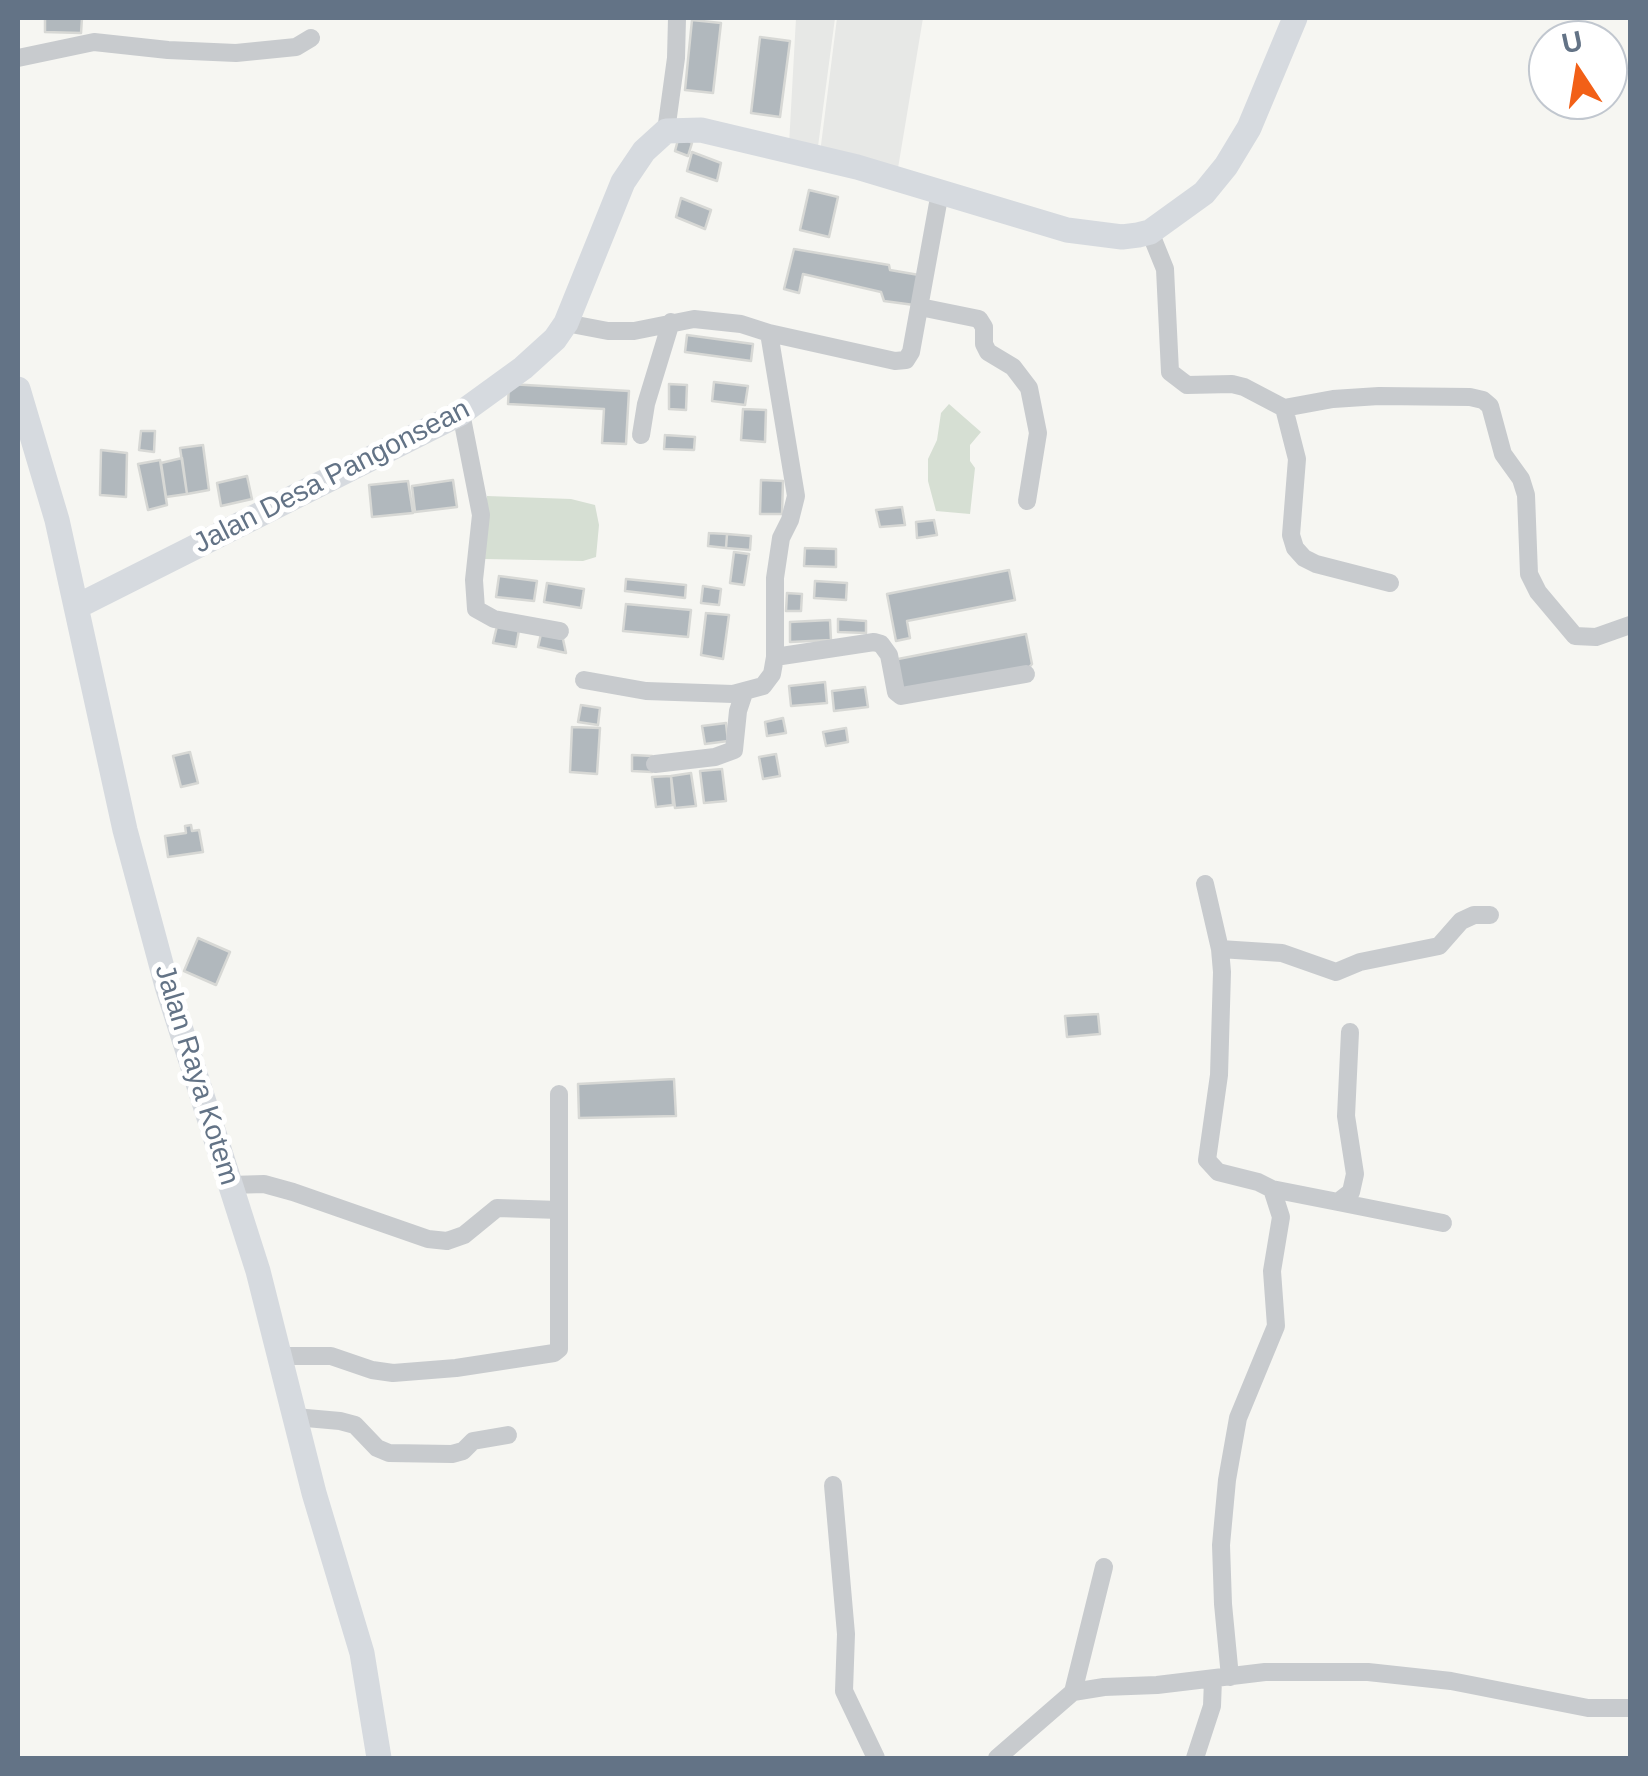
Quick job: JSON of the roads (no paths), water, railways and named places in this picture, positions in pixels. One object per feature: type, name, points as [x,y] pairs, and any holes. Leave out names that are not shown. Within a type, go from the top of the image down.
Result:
[{"type":"street","points":[[676,18],[676,58],[666,131],[700,130],[857,167],[1096,235],[1122,237],[1150,232],[1204,193],[1226,166],[1249,128],[1296,18]]},
{"type":"street","points":[[18,58],[94,42],[236,53],[296,47],[311,38]]},
{"type":"street","name":"Jalan Desa Pangonsean","points":[[76,607],[461,413],[523,368],[566,323],[623,182],[644,151],[666,131]]},
{"type":"street","points":[[566,323],[608,332],[634,331],[671,322],[718,320],[895,361],[906,360],[911,352],[940,192]]},
{"type":"street","points":[[1150,232],[1165,269],[1170,372],[1187,385],[1244,387],[1284,408],[1333,398],[1379,396],[1470,396],[1483,400],[1490,406],[1502,454],[1521,479],[1526,494],[1529,574],[1538,592],[1574,636],[1596,636],[1630,625]]},
{"type":"street","points":[[920,307],[979,319],[988,352],[1013,367],[1028,388],[1038,433],[1027,501]]},
{"type":"street","points":[[641,435],[646,404],[671,322]]},
{"type":"street","points":[[584,680],[646,691],[744,693],[762,686],[772,674],[775,578],[781,538],[796,496],[768,333]]},
{"type":"street","name":"Jalan Raya Kotem","points":[[18,389],[56,520],[125,830],[183,1040],[258,1271],[294,1417],[362,1653],[379,1758]]},
{"type":"street","points":[[1284,408],[1297,459],[1291,518],[1295,548],[1316,564],[1390,583]]},
{"type":"street","points":[[461,413],[481,515],[474,580],[476,608],[494,620],[560,631]]},
{"type":"street","points":[[775,656],[881,644],[889,655],[896,692],[901,696],[1026,674]]},
{"type":"street","points":[[655,764],[715,758],[734,750],[744,693]]},
{"type":"street","points":[[1205,884],[1220,949],[1222,1037],[1207,1160],[1218,1172],[1272,1189],[1443,1223]]},
{"type":"street","points":[[1220,949],[1282,953],[1336,972],[1345,966],[1439,946],[1461,922],[1474,915],[1490,915]]},
{"type":"street","points":[[1338,1202],[1351,1192],[1355,1174],[1346,1116],[1350,1032]]},
{"type":"street","points":[[279,1356],[331,1356],[393,1373],[554,1353],[561,1343],[559,1094]]},
{"type":"street","points":[[231,1185],[264,1184],[330,1203],[428,1240],[447,1241],[464,1236],[496,1208],[560,1210]]},
{"type":"street","points":[[1196,1758],[1222,1678],[1221,1545],[1238,1418],[1276,1326],[1272,1271],[1280,1217],[1272,1189]]},
{"type":"street","points":[[294,1417],[340,1420],[355,1426],[377,1448],[390,1453],[452,1454],[464,1452],[473,1440],[508,1435]]},
{"type":"street","points":[[833,1484],[846,1634],[844,1691],[876,1758]]},
{"type":"street","points":[[1073,1692],[1104,1568]]},
{"type":"street","points":[[997,1758],[1073,1692],[1265,1672],[1368,1672],[1451,1681],[1588,1708],[1630,1708]]}]
